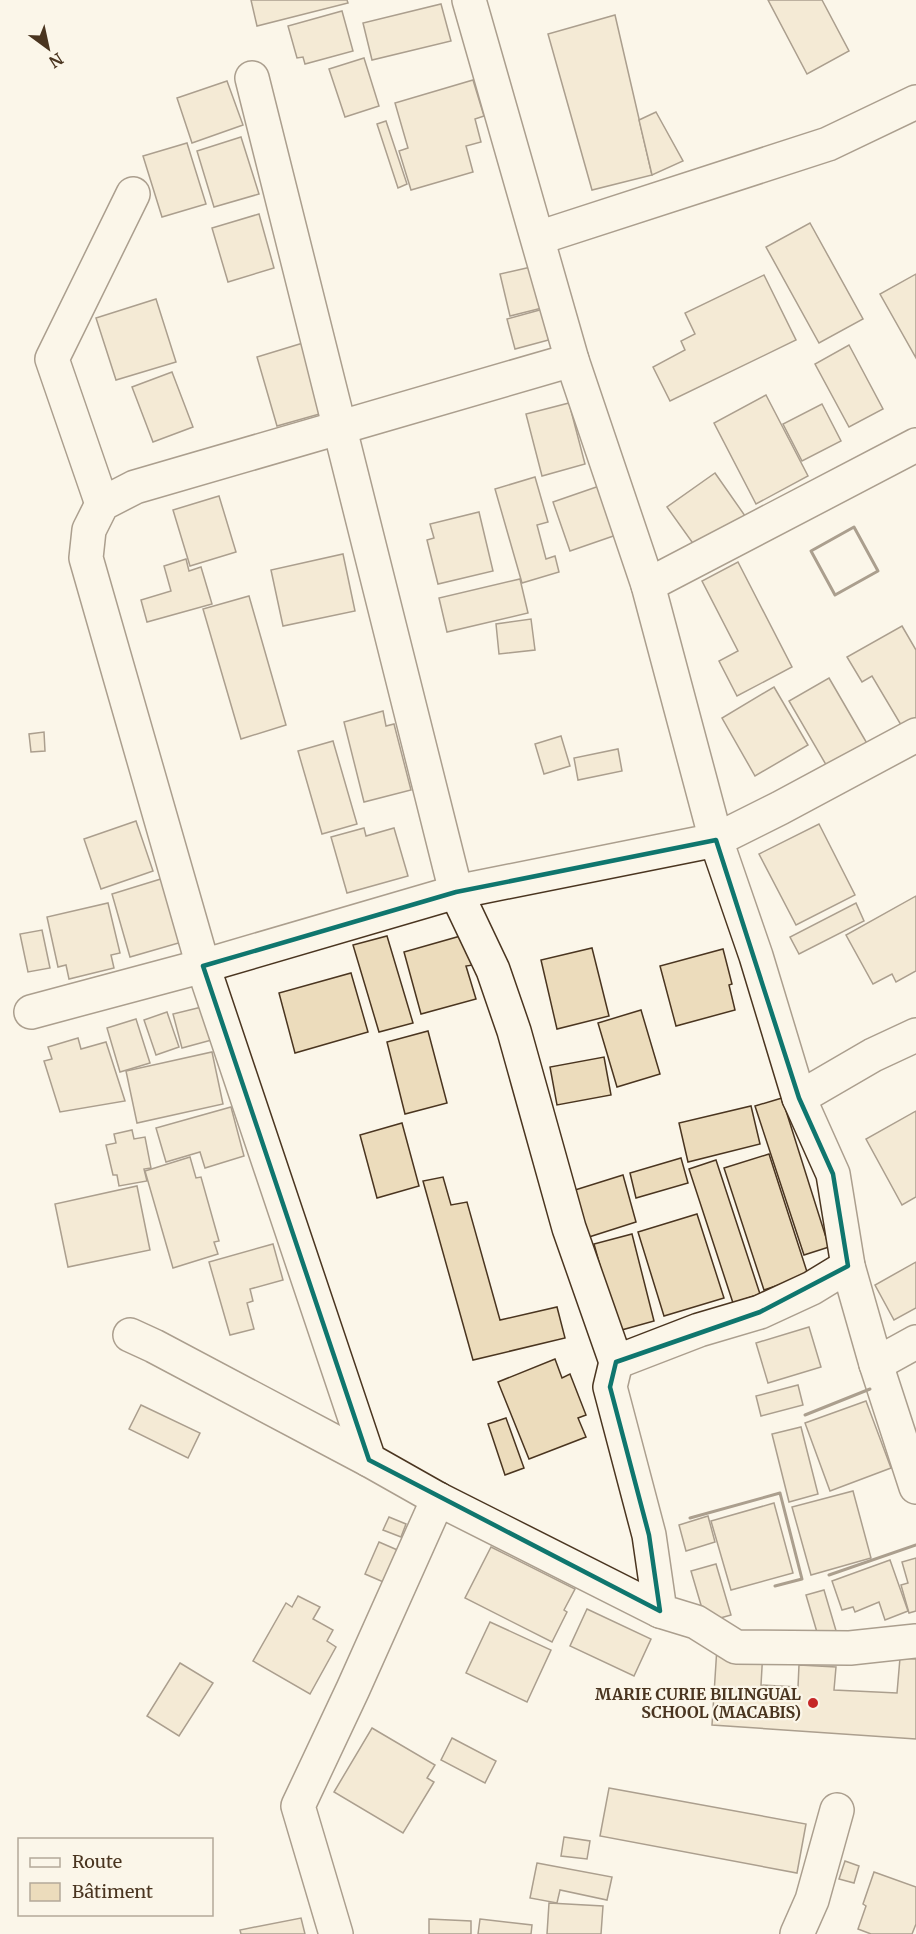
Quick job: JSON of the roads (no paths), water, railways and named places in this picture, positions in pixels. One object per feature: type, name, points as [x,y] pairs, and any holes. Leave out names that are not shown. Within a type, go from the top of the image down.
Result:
[{"type":"street","points":[[469,0],[572,360],[648,585],[716,840],[756,956],[799,1098],[833,1174],[848,1266],[876,1364],[916,1487]]},
{"type":"street","points":[[252,78],[456,892],[493,970],[514,1031],[569,1228],[616,1362],[610,1387],[649,1535],[660,1611]]},
{"type":"street","points":[[538,238],[828,144],[916,102]]},
{"type":"street","points":[[102,504],[52,359],[133,194]]},
{"type":"street","points":[[369,1460],[203,966],[86,558],[89,530],[102,504],[135,487],[572,360]]},
{"type":"street","points":[[648,585],[916,445]]},
{"type":"street","points":[[32,1012],[203,966],[456,892],[716,840],[916,735]]},
{"type":"street","points":[[799,1098],[873,1055],[916,1035]]},
{"type":"street","points":[[616,1362],[699,1330],[760,1312],[812,1288],[848,1266]]},
{"type":"street","points":[[130,1335],[369,1460],[438,1499],[660,1611],[696,1622],[736,1647],[850,1648],[916,1641]]},
{"type":"street","points":[[876,1364],[916,1342]]},
{"type":"street","points":[[336,1934],[298,1806],[438,1499]]},
{"type":"street","points":[[797,1934],[812,1900],[837,1810]]},
{"type":"place","name":"MARIE CURIE BILINGUAL SCHOOL (MACABIS)","points":[[813,1703]]}]
